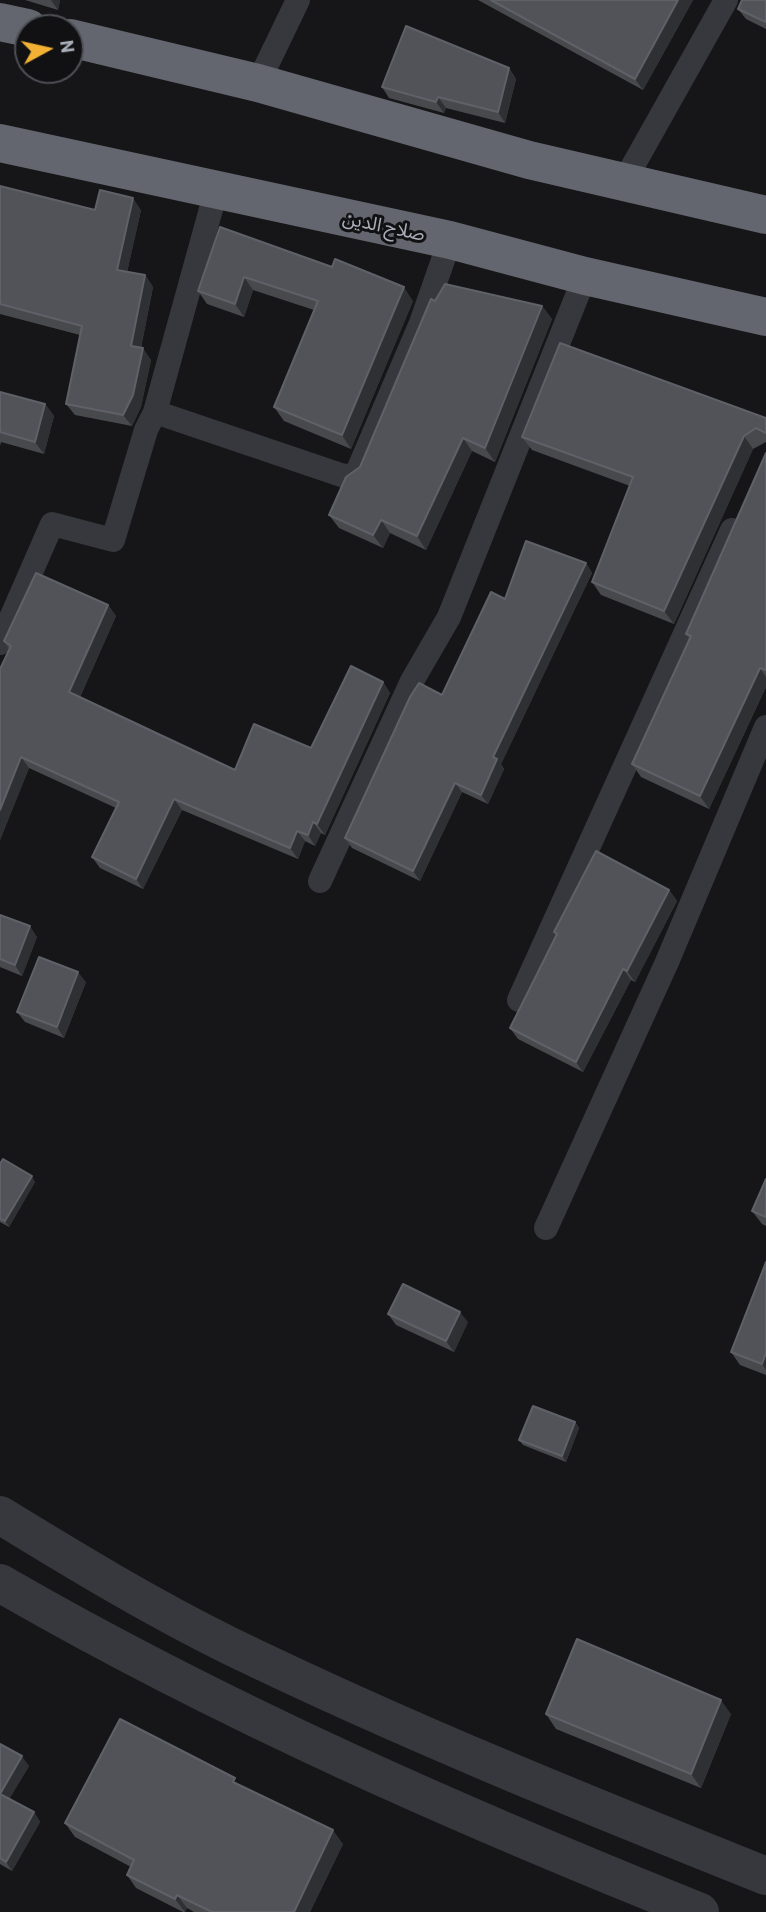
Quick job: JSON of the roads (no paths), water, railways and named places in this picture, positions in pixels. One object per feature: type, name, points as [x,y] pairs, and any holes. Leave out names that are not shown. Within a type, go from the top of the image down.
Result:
[{"type":"highway","points":[[84,41],[258,83],[529,160],[625,180],[766,215]]},
{"type":"highway","name":"صلاح الدين","points":[[0,143],[450,240],[585,276],[766,317]]},
{"type":"street","points":[[0,1515],[90,1571],[229,1646],[378,1713],[766,1876]]},
{"type":"street","points":[[0,1583],[214,1698],[537,1846],[700,1912]]},
{"type":"lane","points":[[258,83],[298,0]]},
{"type":"lane","points":[[625,180],[726,0]]},
{"type":"lane","points":[[0,643],[52,524],[113,540],[146,430],[155,412],[216,191]]},
{"type":"lane","points":[[155,412],[344,476],[356,475],[421,323],[450,240]]},
{"type":"lane","points":[[320,881],[412,681],[449,617],[585,276]]},
{"type":"lane","points":[[519,1000],[743,507]]},
{"type":"lane","points":[[547,1228],[667,962],[766,727]]}]
